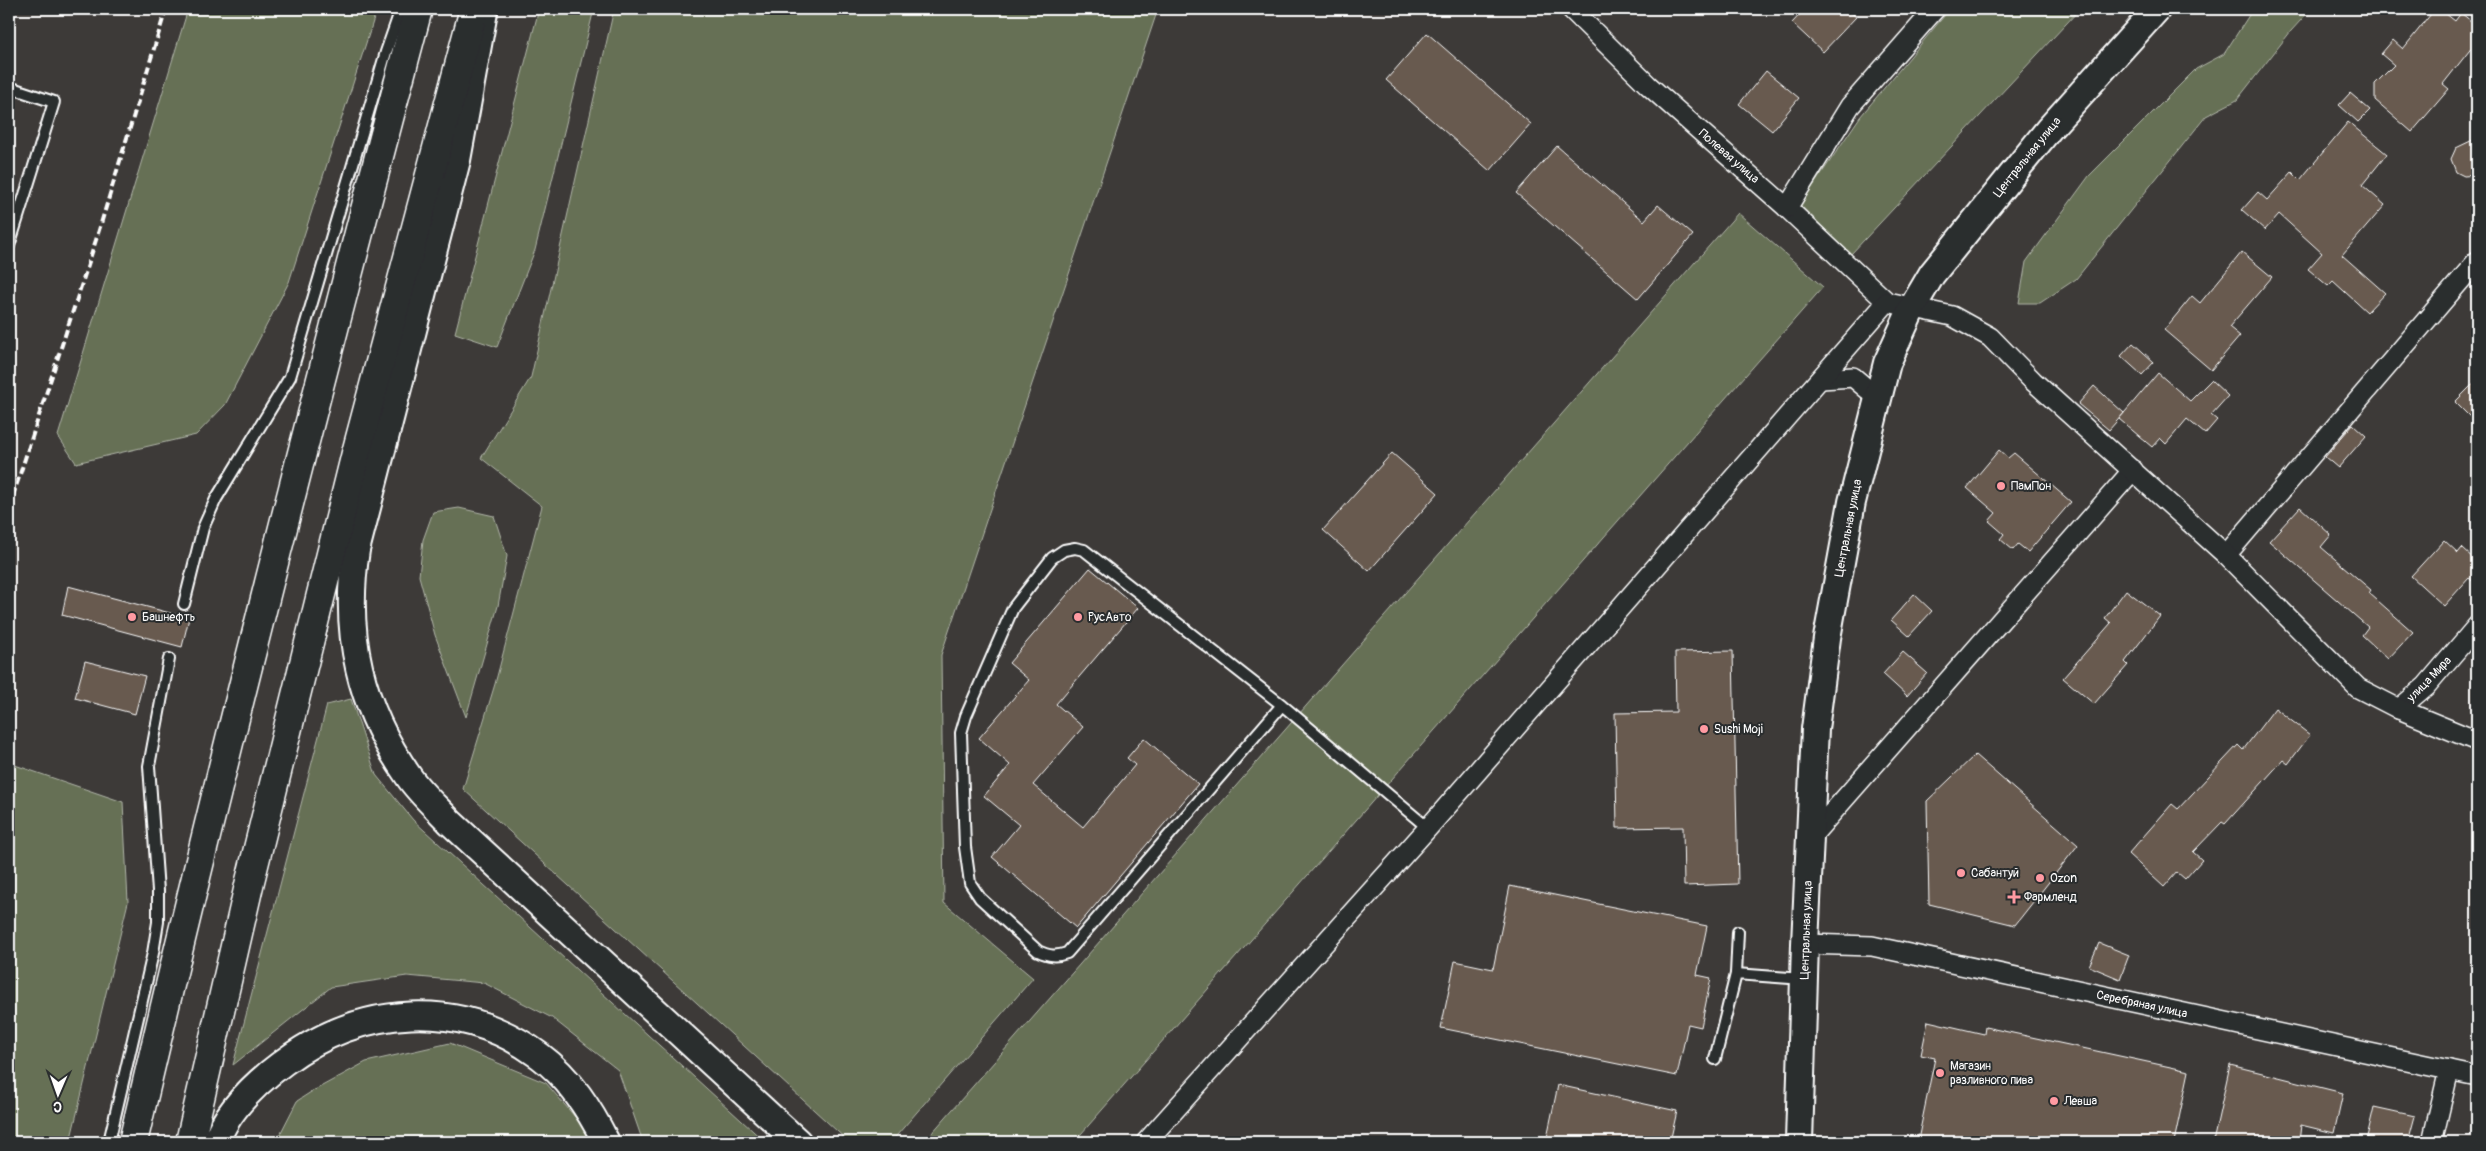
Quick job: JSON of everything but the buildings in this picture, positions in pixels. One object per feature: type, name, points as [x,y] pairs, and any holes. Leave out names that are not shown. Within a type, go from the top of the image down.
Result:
[{"type":"highway","points":[[133,1142],[195,874],[295,471],[418,9]]},
{"type":"highway","points":[[190,1142],[250,881],[356,453],[474,9]]},
{"type":"main road","points":[[485,9],[457,160],[356,550],[351,584],[352,624],[361,683],[380,730],[409,778],[450,822],[798,1142]]},
{"type":"main road","name":"Центральная улица","points":[[1799,1142],[1805,944],[1815,729],[1827,638],[1852,502],[1900,306],[1932,274],[2049,129],[2158,9]]},
{"type":"main road","points":[[216,1142],[232,1113],[252,1089],[294,1055],[326,1036],[367,1020],[393,1015],[416,1015],[469,1022],[503,1035],[540,1056],[578,1094],[606,1142]]},
{"type":"street","name":"Полевая улица","points":[[1571,9],[1648,85],[1900,306]]},
{"type":"street","points":[[1787,208],[1850,106],[1935,9]]},
{"type":"street","points":[[2226,555],[2477,261]]},
{"type":"street","points":[[1146,1142],[1428,828],[1821,379],[1900,306],[1952,316],[1990,337],[2032,381],[2226,555],[2358,688],[2399,709],[2477,741]]},
{"type":"street","points":[[1821,379],[1853,377],[1878,398]]},
{"type":"street","points":[[1810,838],[2133,470]]},
{"type":"street","name":"улица Мира","points":[[2399,709],[2426,686],[2477,626]]},
{"type":"street","name":"Серебряная улица","points":[[1805,944],[1872,946],[2477,1076]]},
{"type":"street","points":[[2432,1142],[2449,1070]]},
{"type":"lane","points":[[184,604],[203,528],[216,499],[290,377],[386,52],[401,9]]},
{"type":"lane","points":[[9,87],[54,102],[9,246]]},
{"type":"lane","points":[[1282,705],[1067,953],[1057,957],[1038,951],[980,898],[970,883],[964,847],[962,743],[966,716],[1013,608],[1052,558],[1064,550],[1075,548],[1084,550],[1282,705],[1428,828]]},
{"type":"lane","points":[[109,1142],[153,953],[158,922],[158,891],[149,766],[169,659]]},
{"type":"lane","points":[[1715,1059],[1736,974],[1738,932]]},
{"type":"lane","points":[[1736,974],[1805,979]]},
{"type":"green space","points":[[188,9],[377,9],[289,282],[225,405],[196,435],[76,463],[58,436]]},
{"type":"green space","points":[[539,9],[594,9],[535,250],[497,347],[455,333]]},
{"type":"green space","points":[[614,9],[1158,9],[941,655],[944,903],[1033,978],[891,1142],[849,1142],[463,789],[495,684],[542,506],[481,458],[531,377]]},
{"type":"green space","points":[[1950,9],[2080,9],[1851,254],[1800,205],[1860,117]]},
{"type":"green space","points":[[2253,9],[2311,9],[2291,31],[2237,100],[2206,116],[2076,279],[2040,303],[2019,303],[2026,262],[2089,176],[2196,69],[2224,54]]},
{"type":"green space","points":[[1738,213],[1823,287],[1074,1142],[924,1142]]},
{"type":"green space","points":[[459,508],[494,516],[507,556],[498,606],[466,717],[435,635],[419,576],[423,540],[433,512]]},
{"type":"green space","points":[[351,699],[376,775],[413,820],[765,1142],[643,1142],[618,1070],[552,1018],[484,983],[407,976],[331,987],[233,1065],[327,705]]},
{"type":"green space","points":[[9,763],[123,802],[128,902],[70,1142],[9,1142]]},
{"type":"green space","points":[[450,1043],[546,1083],[588,1132],[590,1142],[276,1142],[297,1101],[311,1092],[366,1062]]},
{"type":"railway","points":[[9,508],[96,240],[166,9]]},
{"type":"place","name":"ПамПон","points":[[2001,486]]},
{"type":"place","name":"Башнефть","points":[[132,617]]},
{"type":"place","name":"РусАвто","points":[[1078,617]]},
{"type":"place","name":"Sushi Moji","points":[[1704,729]]},
{"type":"place","name":"Сабантуй","points":[[1961,873]]},
{"type":"place","name":"Ozon","points":[[2040,878]]},
{"type":"place","name":"Фармленд","points":[[2014,897]]},
{"type":"place","name":"Магазин разливного пива","points":[[1940,1073]]},
{"type":"place","name":"Левша","points":[[2054,1101]]}]
